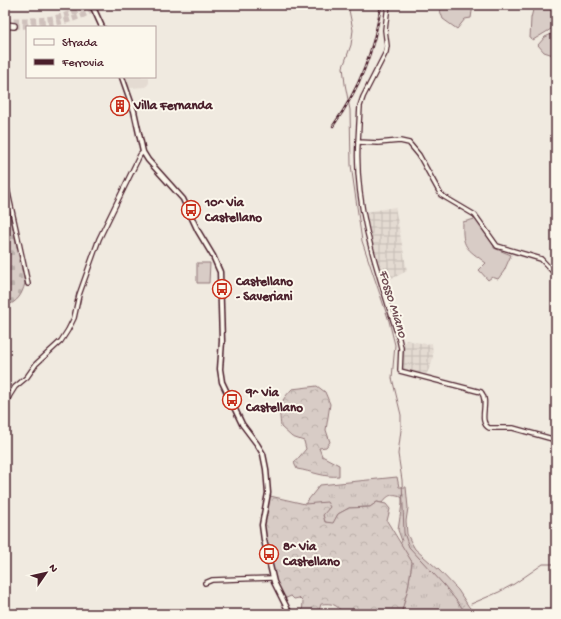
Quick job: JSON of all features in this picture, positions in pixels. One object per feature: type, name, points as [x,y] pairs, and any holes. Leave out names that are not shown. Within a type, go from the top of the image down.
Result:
[{"type":"highway","points":[[5,25],[14,26]]},
{"type":"street","points":[[92,5],[102,26]]},
{"type":"street","points":[[388,5],[386,52],[363,96],[360,106],[357,175],[368,239],[400,339],[400,370],[481,392],[485,401],[485,422],[489,428],[515,429],[556,440]]},
{"type":"street","points":[[122,78],[134,111],[143,152],[148,160],[183,200],[220,272],[222,335],[220,375],[226,394],[242,424],[263,454],[268,493],[263,514],[262,533],[272,578],[290,614]]},
{"type":"street","points":[[358,142],[409,142],[419,155],[442,196],[475,215],[497,246],[541,259],[556,275]]},
{"type":"street","points":[[5,405],[15,387],[27,377],[36,364],[61,341],[68,330],[74,318],[79,295],[99,239],[140,155],[143,152]]},
{"type":"street","points":[[5,179],[28,284]]},
{"type":"street","points":[[205,583],[212,580],[272,578]]},
{"type":"shaded area","points":[[124,78],[149,78],[149,83],[146,87],[129,88]]},
{"type":"shaded area","points":[[395,207],[407,271],[393,278],[383,280],[370,239],[366,212]]},
{"type":"shaded area","points":[[406,340],[426,344],[432,343],[433,357],[426,375],[422,372],[418,374],[402,368],[403,345]]},
{"type":"green space","points":[[438,5],[473,5],[471,18],[465,19],[457,29],[443,19]]},
{"type":"green space","points":[[546,5],[556,5],[556,26],[533,40],[530,38],[531,18],[534,6],[545,8]]},
{"type":"green space","points":[[556,32],[556,56],[544,52],[538,45],[545,37]]},
{"type":"green space","points":[[5,193],[25,283],[16,301],[5,306]]},
{"type":"green space","points":[[476,219],[494,248],[511,255],[504,271],[498,279],[492,277],[488,280],[479,270],[486,263],[467,247],[463,237],[463,222]]},
{"type":"green space","points":[[197,263],[210,263],[209,283],[197,283]]},
{"type":"green space","points":[[317,386],[325,392],[330,404],[326,430],[330,442],[326,447],[319,448],[322,456],[339,465],[339,476],[323,475],[297,469],[294,463],[306,449],[304,441],[292,437],[281,427],[280,406],[287,394],[292,389]]},
{"type":"green space","points":[[397,477],[399,487],[406,487],[408,508],[406,521],[407,534],[415,549],[439,570],[458,590],[469,607],[476,614],[401,614],[408,588],[412,562],[400,544],[402,541],[398,530],[402,498],[399,496],[391,495],[382,503],[377,502],[370,507],[349,508],[338,514],[333,524],[325,522],[323,515],[305,504],[320,485]]},
{"type":"green space","points":[[270,496],[305,504],[327,502],[330,507],[323,515],[325,522],[333,523],[338,514],[349,508],[370,507],[377,502],[386,504],[390,509],[387,521],[412,562],[408,588],[401,614],[343,614],[336,606],[331,604],[321,604],[318,614],[302,614],[303,602],[299,598],[294,599],[291,596],[284,599],[273,572],[269,548],[266,544],[264,525]]},
{"type":"waterway","name":"Fosso Miano","points":[[348,5],[353,30],[351,45],[343,67],[350,110],[351,165],[362,241],[389,321],[395,345],[392,378],[401,415],[398,454],[402,480],[404,533],[409,547],[444,585],[467,614]]},
{"type":"waterway","points":[[471,604],[514,584],[543,564],[556,564]]},
{"type":"tunnel","points":[[5,20],[49,19],[68,14],[90,5]]},
{"type":"tunnel","points":[[14,26],[49,24],[70,20],[102,5]]},
{"type":"railway","points":[[333,126],[351,98],[370,53],[381,5]]},
{"type":"place","name":"Villa Fernanda","points":[[120,106]]},
{"type":"place","name":"10^ Via Castellano","points":[[191,210]]},
{"type":"place","name":"Castellano - Saveriani","points":[[222,289]]},
{"type":"place","name":"9^ Via Castellano","points":[[232,400]]},
{"type":"place","name":"8^ Via Castellano","points":[[269,554]]}]
